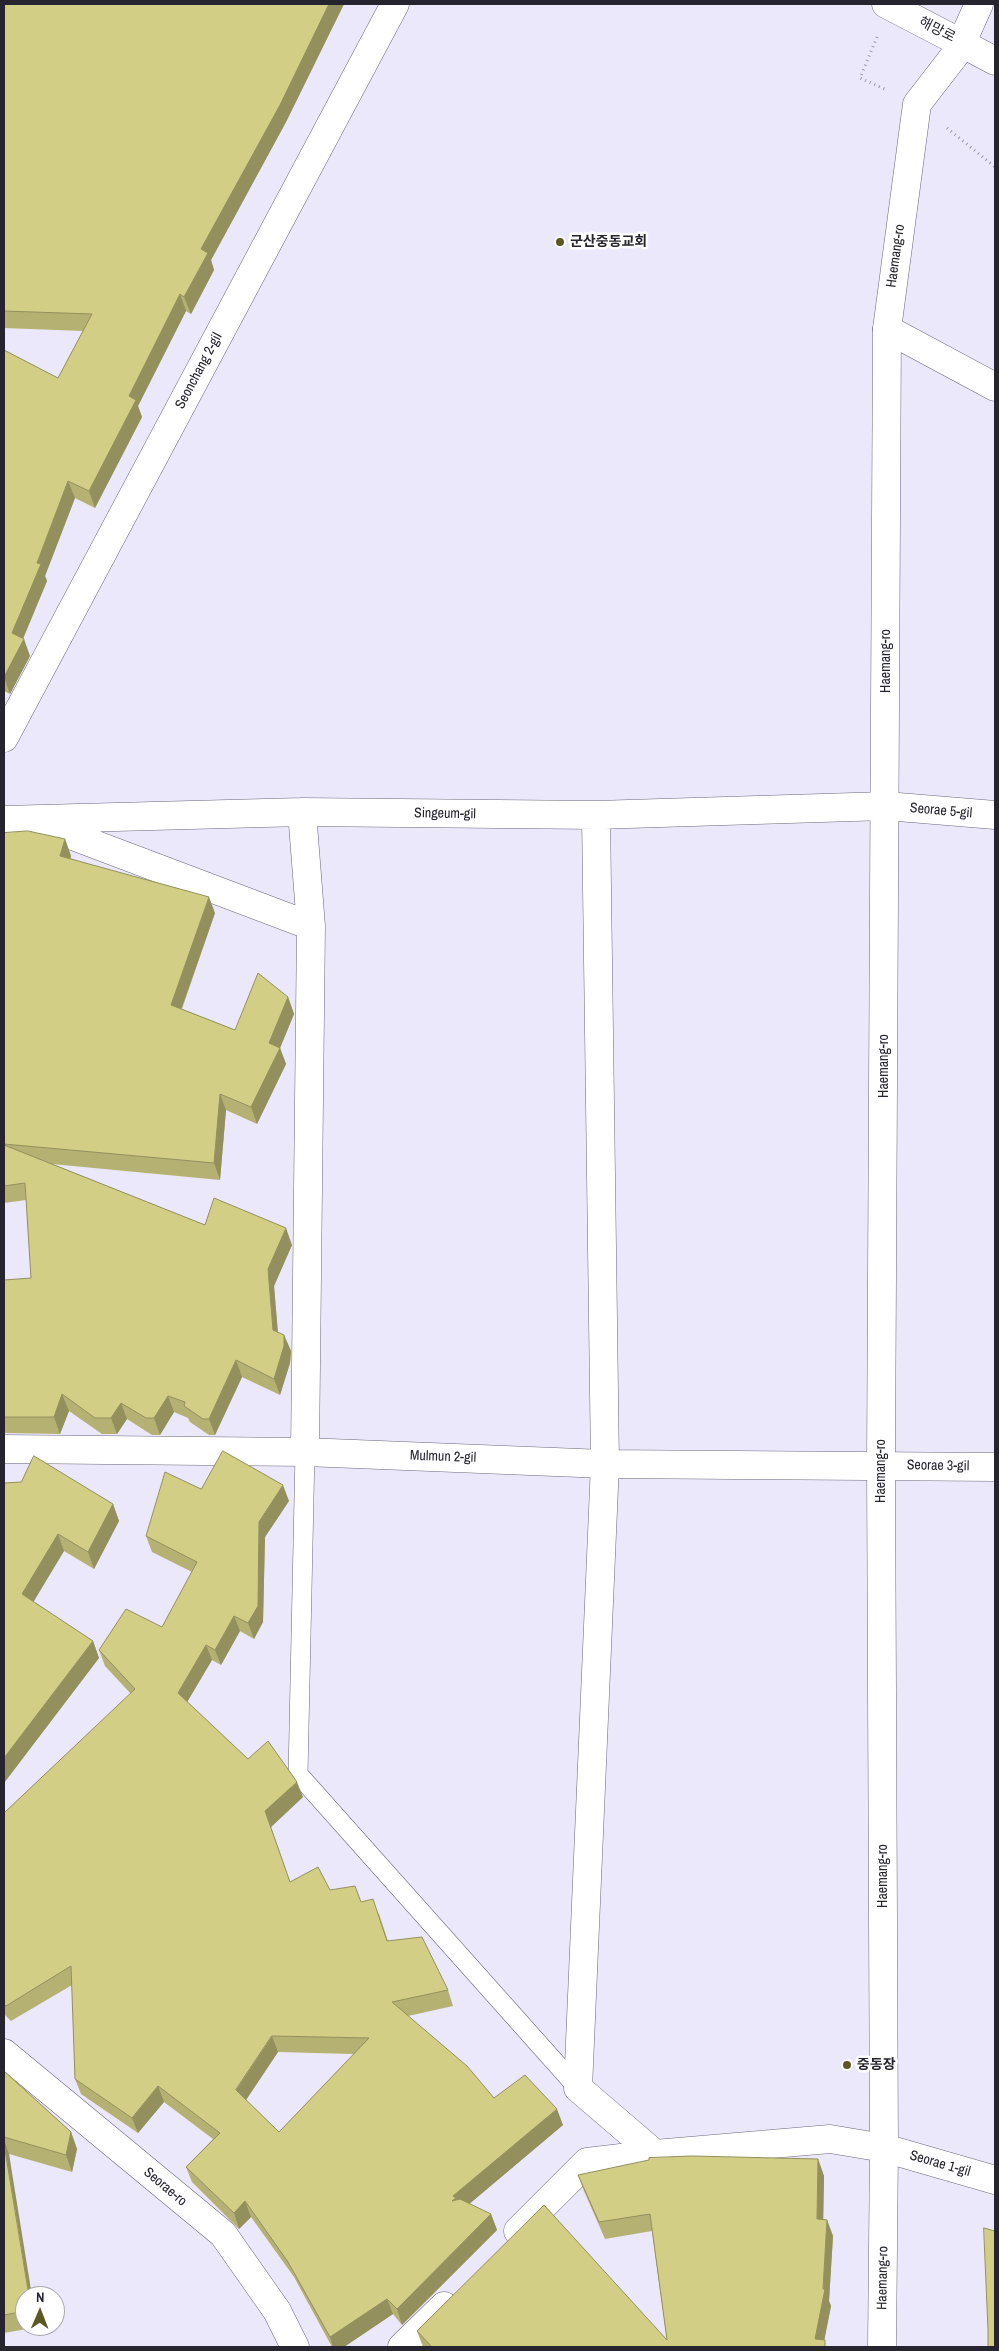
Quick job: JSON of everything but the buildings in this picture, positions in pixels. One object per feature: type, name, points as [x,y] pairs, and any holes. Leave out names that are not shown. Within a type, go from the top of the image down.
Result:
[{"type":"street","name":"Seonchang 2-gil","points":[[4,738],[395,4]]},
{"type":"street","name":"해망로","points":[[886,4],[995,61]]},
{"type":"street","name":"Haemang-ro","points":[[882,2347],[884,2148],[881,1465],[886,806],[887,329],[917,104],[958,51],[979,4]]},
{"type":"street","points":[[887,329],[995,387]]},
{"type":"street","name":"Singeum-gil","points":[[16,819],[302,812],[596,815],[886,806]]},
{"type":"street","name":"Seorae 5-gil","points":[[886,806],[995,815]]},
{"type":"street","points":[[302,812],[311,926],[305,1452]]},
{"type":"street","points":[[596,815],[605,1464],[578,2088],[655,2154]]},
{"type":"street","points":[[16,819],[311,926]]},
{"type":"street","name":"Mulmun 2-gil","points":[[4,1449],[305,1452],[605,1464],[881,1465]]},
{"type":"street","name":"Seorae 3-gil","points":[[881,1465],[995,1467]]},
{"type":"street","name":"Seorae-ro","points":[[4,2053],[223,2234],[278,2311],[294,2347]]},
{"type":"street","points":[[498,2251],[587,2162],[655,2154],[830,2139],[884,2148]]},
{"type":"street","name":"Seorae 1-gil","points":[[884,2148],[995,2180]]},
{"type":"street","points":[[402,2347],[464,2286]]},
{"type":"lane","points":[[305,1452],[298,1774],[578,2088]]},
{"type":"place","name":"군산중동교회","points":[[560,242]]},
{"type":"place","name":"중동장","points":[[847,2065]]}]
